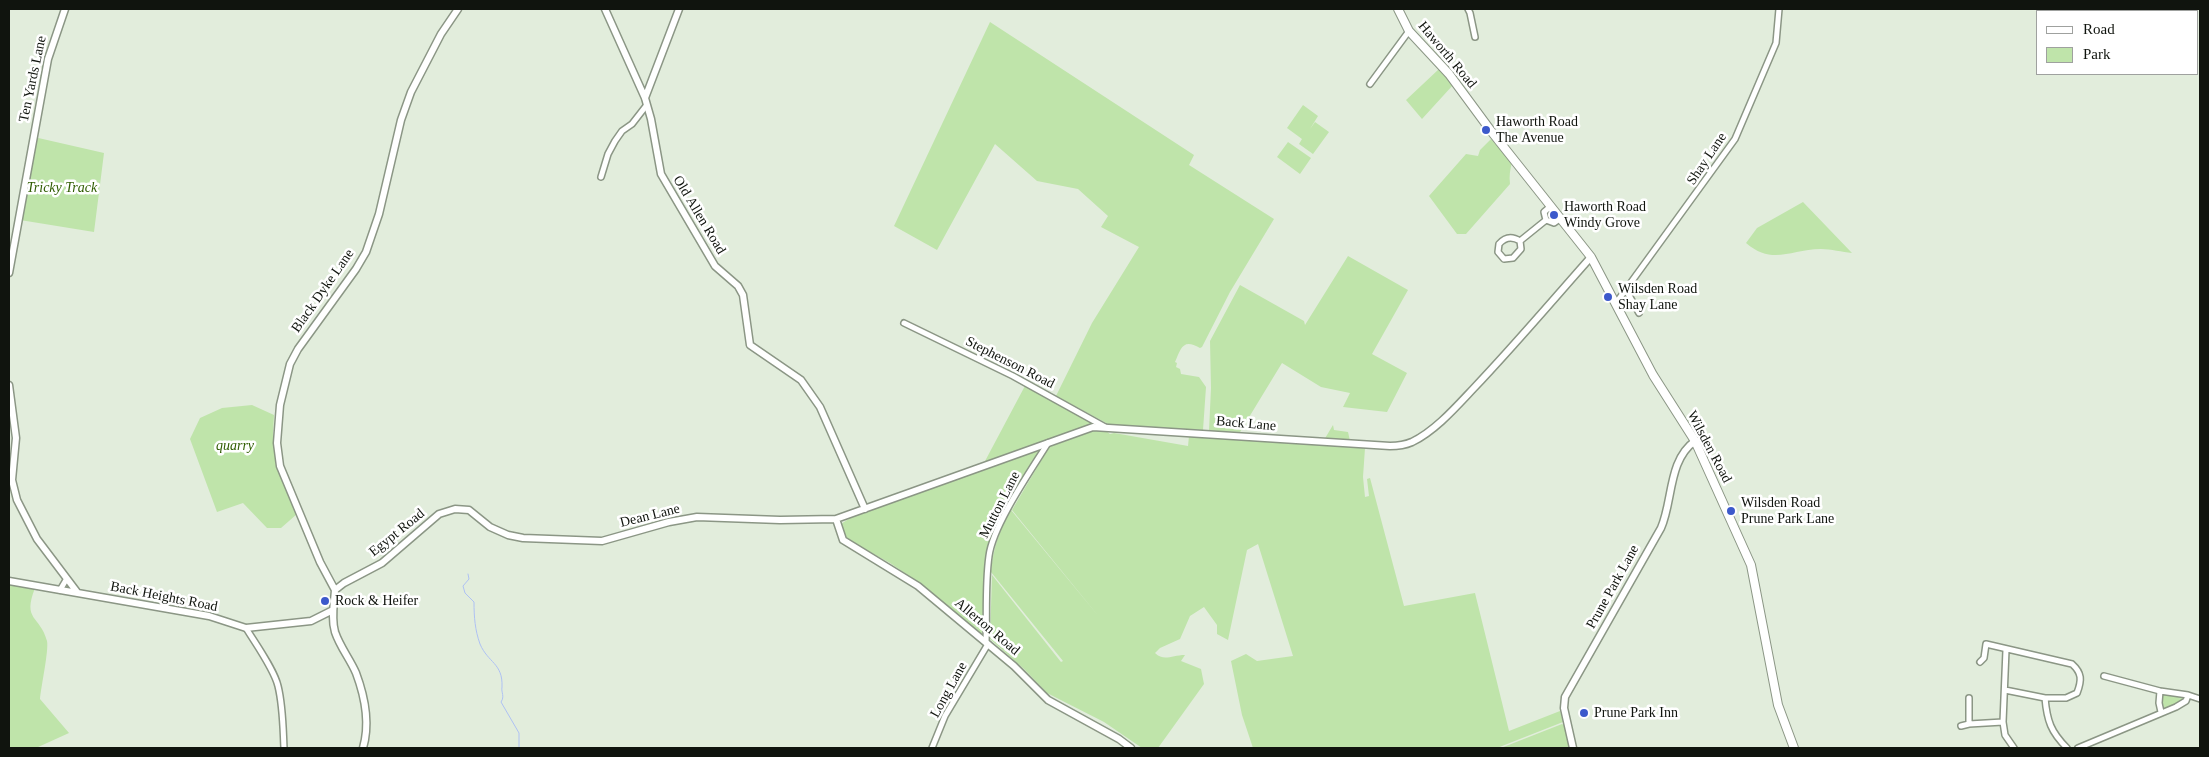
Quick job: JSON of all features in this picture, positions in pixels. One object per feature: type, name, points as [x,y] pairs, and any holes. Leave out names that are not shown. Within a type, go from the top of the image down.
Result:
[{"type":"main road","name":"Haworth Road","points":[[1399,9],[1409,31],[1449,74],[1491,131],[1591,257]]},
{"type":"main road","name":"Wilsden Road","points":[[1591,257],[1653,375],[1694,440],[1751,565],[1778,705],[1794,748]]},
{"type":"street","name":"Ten Yards Lane","points":[[9,273],[48,59],[65,9]]},
{"type":"street","name":"Black Dyke Lane","points":[[335,590],[320,562],[280,466],[277,443],[280,405],[290,364],[298,349],[356,269],[366,252],[379,214],[401,120],[411,92],[441,34],[458,9]]},
{"type":"street","name":"Old Allen Road","points":[[605,9],[645,102],[653,131],[661,174],[715,266],[738,286],[743,295],[750,345],[801,380],[820,407],[865,509]]},
{"type":"street","points":[[601,177],[608,154],[615,141],[622,131],[632,124],[645,102],[679,9]]},
{"type":"street","points":[[1475,37],[1469,11],[1476,9]]},
{"type":"street","name":"Shay Lane","points":[[1616,303],[1735,139],[1776,44],[1779,9]]},
{"type":"street","points":[[1370,84],[1409,31]]},
{"type":"street","points":[[1546,220],[1544,212],[1550,206]]},
{"type":"street","points":[[1546,220],[1554,223],[1561,218]]},
{"type":"street","points":[[1520,241],[1546,220]]},
{"type":"street","points":[[1512,238],[1520,241],[1521,249],[1514,258],[1504,259],[1498,252],[1498,244],[1504,239],[1512,238]]},
{"type":"street","name":"Back Lane","points":[[836,519],[1094,427],[1390,446],[1413,442],[1456,407],[1504,356],[1591,257]]},
{"type":"street","points":[[1626,290],[1639,313]]},
{"type":"street","name":"Stephenson Road","points":[[904,323],[1013,376],[1105,427]]},
{"type":"street","points":[[9,385],[16,438],[12,480],[17,500],[31,528],[66,580],[77,592]]},
{"type":"street","name":"Prune Park Lane","points":[[1573,748],[1564,708],[1565,697],[1661,528],[1669,504],[1676,468],[1688,445],[1694,440]]},
{"type":"street","name":"Mutton Lane","points":[[987,643],[989,556],[993,541],[1022,484],[1048,443]]},
{"type":"street","name":"Egypt Road","points":[[335,590],[344,583],[382,563],[446,510],[461,509],[477,515]]},
{"type":"street","name":"Dean Lane","points":[[477,515],[490,527],[508,535],[523,538],[587,541],[602,541],[669,522],[697,517],[780,520],[836,519]]},
{"type":"street","name":"Allerton Road","points":[[836,519],[843,540],[918,586],[1014,666],[1048,700],[1119,739],[1131,748]]},
{"type":"street","points":[[60,590],[66,580]]},
{"type":"street","name":"Back Heights Road","points":[[9,581],[209,616],[246,628]]},
{"type":"street","points":[[335,590],[332,620],[342,649],[355,672],[362,693],[368,724],[363,748]]},
{"type":"street","points":[[284,748],[278,685],[262,652],[246,628],[311,621],[334,610]]},
{"type":"street","name":"Long Lane","points":[[932,748],[945,716],[987,643]]},
{"type":"street","points":[[1980,662],[1984,658],[1986,644],[2072,664],[2080,672],[2081,683],[2077,693],[2066,698],[2045,698],[2004,690]]},
{"type":"street","points":[[2006,650],[2004,690],[2005,735],[2014,748]]},
{"type":"street","points":[[2104,676],[2160,691],[2200,699]]},
{"type":"street","points":[[2160,691],[2159,703],[2161,712]]},
{"type":"street","points":[[2078,748],[2176,707],[2186,701],[2186,695]]},
{"type":"street","points":[[2045,698],[2047,719],[2057,738],[2067,748]]},
{"type":"street","points":[[1969,724],[1970,701],[1977,700]]},
{"type":"street","points":[[1961,726],[2004,722]]},
{"type":"green space","points":[[990,22],[1194,155],[1189,165],[1274,219],[1230,292],[1202,347],[1186,344],[1181,349],[1175,362],[1181,374],[1199,377],[1206,387],[1203,430],[1110,425],[1056,396],[1092,323],[1139,247],[1101,227],[1108,216],[1078,189],[1037,181],[995,144],[937,250],[894,226]]},
{"type":"green space","points":[[1439,69],[1453,85],[1422,119],[1406,100]]},
{"type":"green space","points":[[1303,105],[1318,116],[1310,129],[1315,122],[1329,132],[1313,154],[1299,144],[1302,139],[1287,128]]},
{"type":"green space","name":"Tricky Track","points":[[34,137],[104,153],[94,232],[20,220]]},
{"type":"green space","points":[[1491,139],[1512,162],[1510,184],[1466,234],[1457,234],[1429,196],[1466,154],[1478,156],[1480,150]]},
{"type":"green space","points":[[1288,142],[1311,158],[1300,174],[1277,157]]},
{"type":"green space","points":[[1803,202],[1852,253],[1821,249],[1774,255],[1765,254],[1746,243],[1757,228]]},
{"type":"green space","points":[[1348,256],[1408,290],[1372,354],[1407,373],[1387,412],[1343,407],[1350,393],[1321,387],[1282,363],[1240,432],[1209,431],[1211,388],[1210,341],[1240,285],[1304,321],[1305,325]]},
{"type":"green space","points":[[1026,384],[1097,422],[984,463]]},
{"type":"green space","name":"quarry","points":[[252,405],[274,415],[273,434],[276,467],[297,514],[281,528],[267,528],[243,503],[217,512],[190,439],[200,418],[222,408]]},
{"type":"green space","points":[[1333,425],[1334,430],[1348,432],[1350,441],[1324,440]]},
{"type":"green space","points":[[1096,430],[1106,431],[1110,434],[1114,433],[1188,446],[1189,436],[1365,448],[1363,477],[1365,497],[1369,496],[1367,479],[1370,478],[1404,606],[1475,593],[1509,731],[1560,711],[1563,722],[1497,748],[1253,748],[1242,715],[1231,661],[1246,654],[1257,661],[1293,656],[1258,544],[1247,550],[1228,640],[1217,634],[1217,625],[1204,607],[1190,616],[1180,639],[1160,648],[1155,653],[1165,658],[1185,655],[1181,661],[1201,669],[1204,684],[1158,748],[1142,748],[1104,722],[1047,693],[1024,669],[990,639],[992,575],[1061,662],[1063,661],[991,572],[993,556],[1003,525],[1011,510],[1100,618],[1012,510],[1049,447]]},
{"type":"green space","points":[[1040,449],[995,526],[989,542],[984,583],[982,635],[921,584],[890,563],[852,542],[844,535],[841,524],[853,516]]},
{"type":"green space","points":[[9,585],[35,588],[31,599],[31,612],[47,641],[40,699],[69,733],[36,748],[9,748]]},
{"type":"green space","points":[[2163,693],[2183,698],[2182,702],[2167,709],[2164,708],[2161,696]]},
{"type":"green space","points":[[1562,724],[1564,725],[1570,748],[1501,748]]},
{"type":"waterway","points":[[468,574],[469,579],[463,586],[465,593],[474,602],[478,639],[483,650],[500,673],[503,696],[501,702],[519,733],[519,748]]},
{"type":"place","name":"Haworth Road The Avenue","points":[[1486,130]]},
{"type":"place","name":"Haworth Road Windy Grove","points":[[1554,215]]},
{"type":"place","name":"Wilsden Road Shay Lane","points":[[1608,297]]},
{"type":"place","name":"Wilsden Road Prune Park Lane","points":[[1731,511]]},
{"type":"place","name":"Rock & Heifer","points":[[325,601]]},
{"type":"place","name":"Prune Park Inn","points":[[1584,713]]}]
